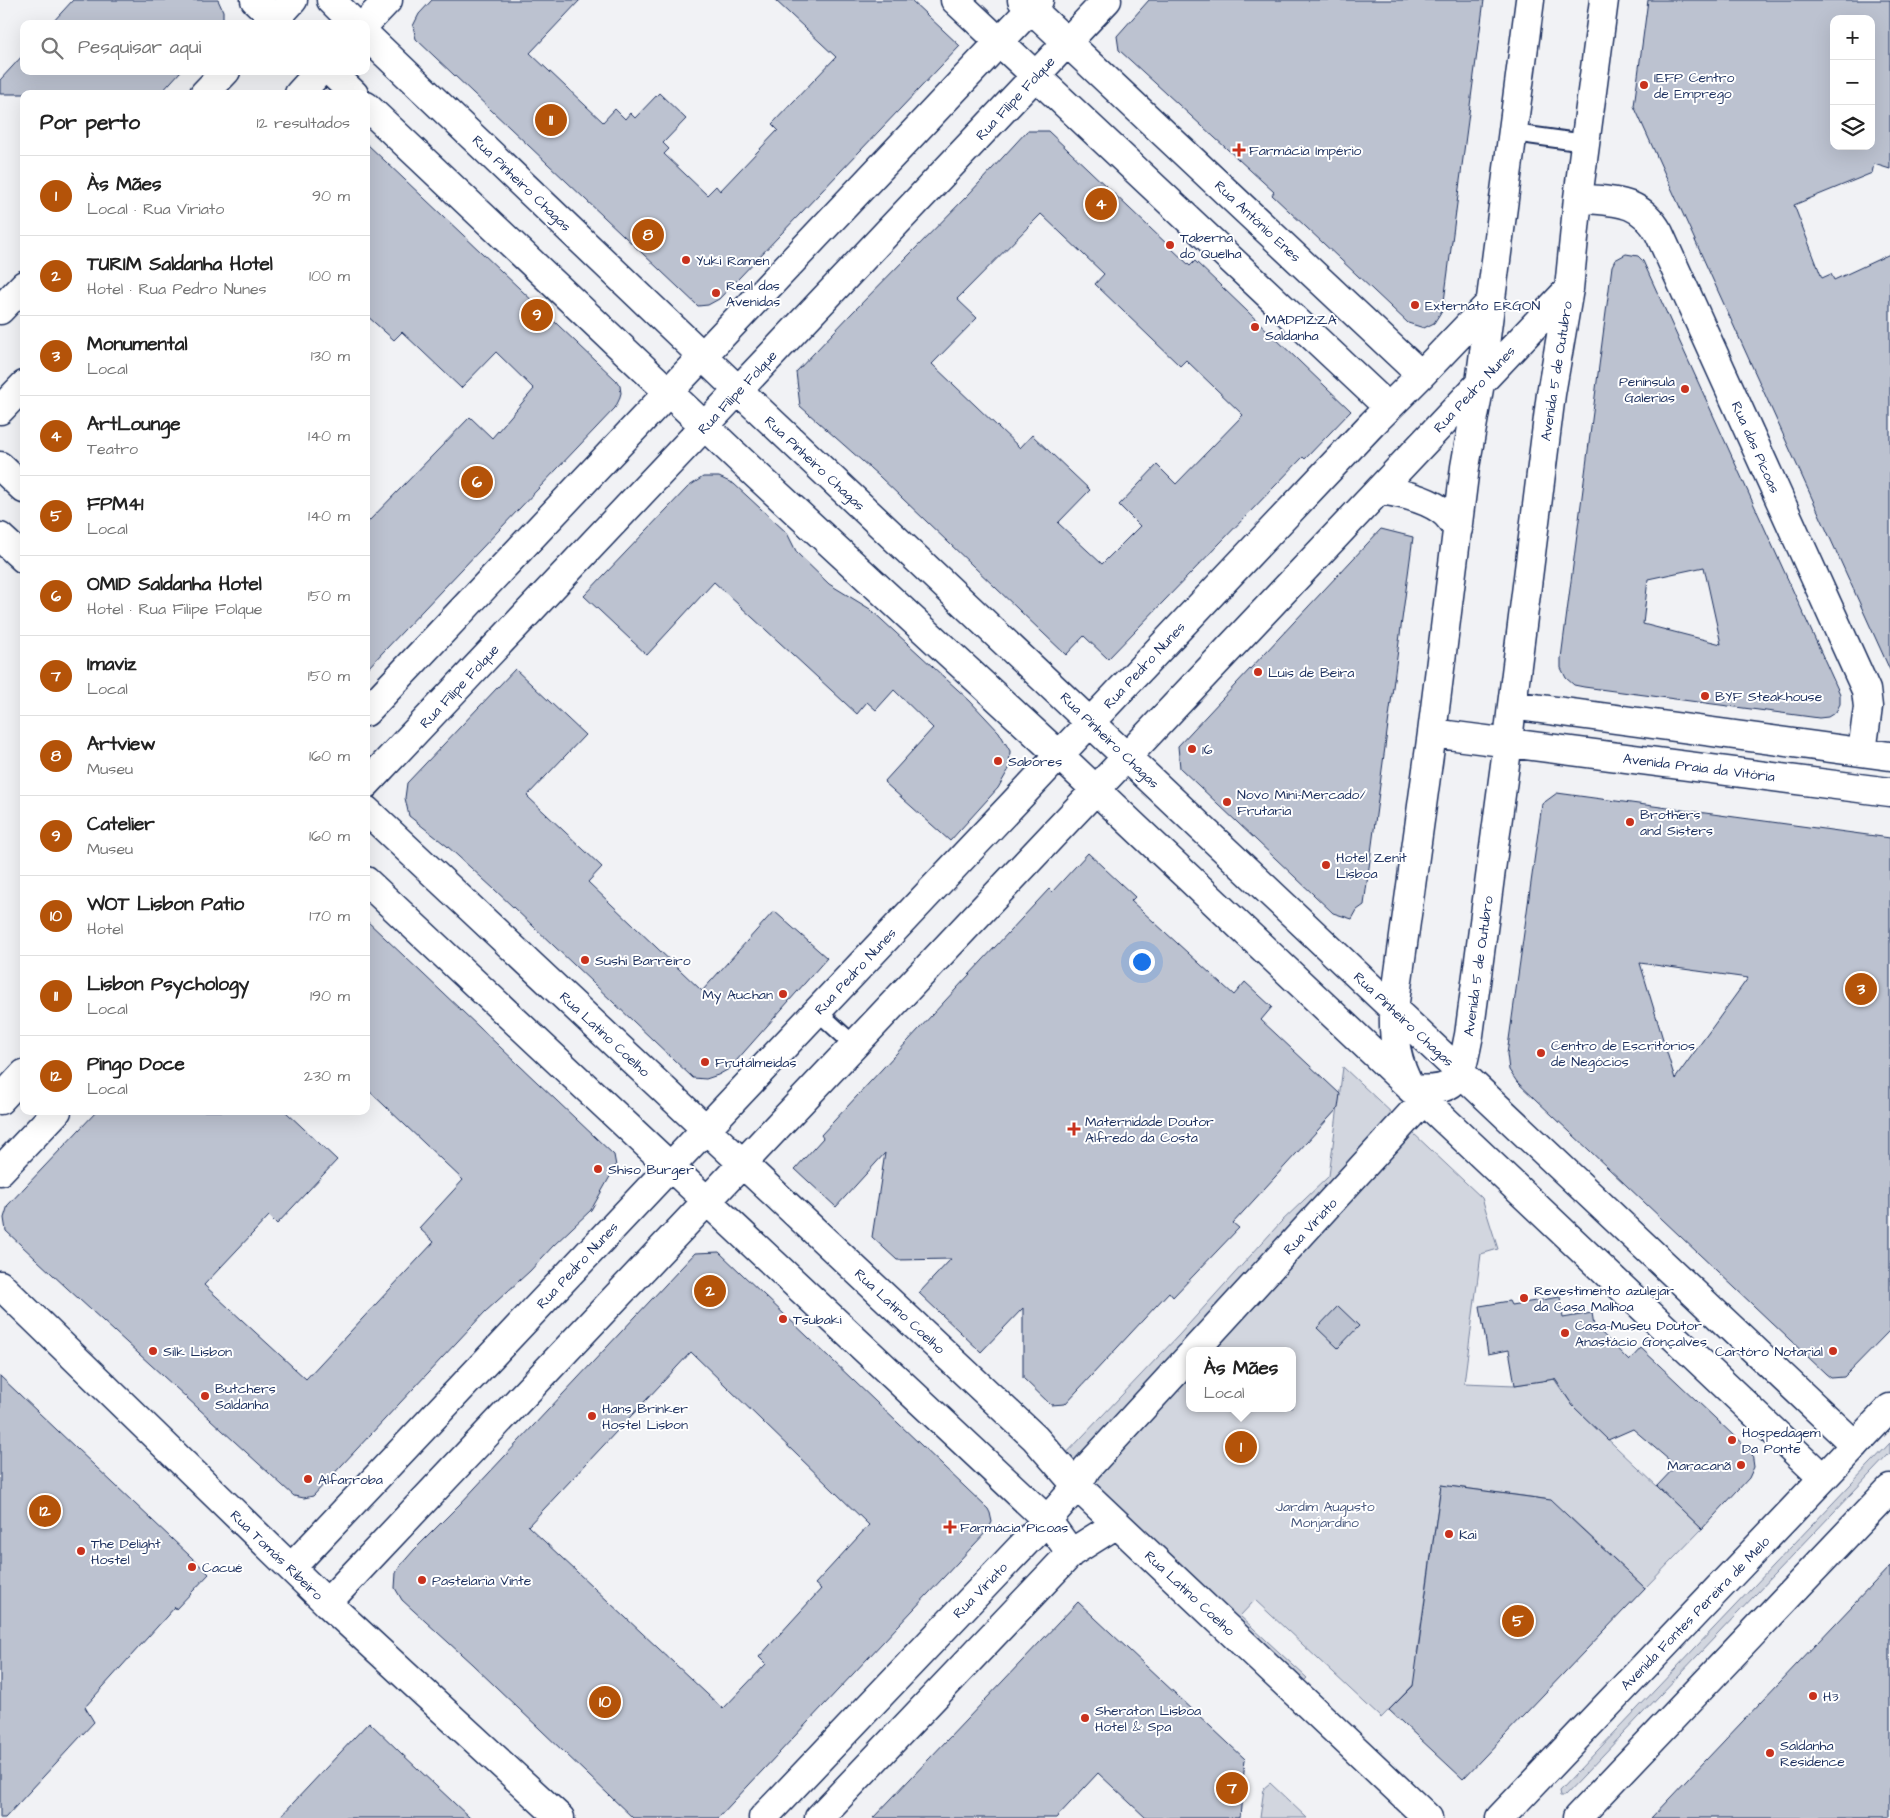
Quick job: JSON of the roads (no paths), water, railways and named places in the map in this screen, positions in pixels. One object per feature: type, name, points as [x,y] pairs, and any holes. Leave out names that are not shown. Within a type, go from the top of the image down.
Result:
[{"type":"street","points":[[255,0],[280,17]]},
{"type":"street","points":[[330,0],[351,20]]},
{"type":"street","points":[[369,20],[388,0]]},
{"type":"street","points":[[955,0],[1388,407]]},
{"type":"street","name":"Rua Filipe Folque","points":[[370,780],[1107,0]]},
{"type":"street","points":[[1418,1095],[1404,1075],[1393,1037],[1394,1009],[1432,733],[1465,467],[1480,382],[1530,0]]},
{"type":"street","name":"Avenida 5 de Outubro","points":[[1461,1072],[1469,1035],[1508,742],[1551,394],[1569,289],[1578,198],[1604,0]]},
{"type":"street","points":[[370,708],[999,42],[1031,3]]},
{"type":"street","name":"Rua António Enes","points":[[1031,3],[1067,43],[1422,376]]},
{"type":"street","name":"Rua Pinheiro Chagas","points":[[370,39],[702,356],[1855,1445]]},
{"type":"street","points":[[208,90],[222,75]]},
{"type":"street","points":[[303,90],[316,75]]},
{"type":"street","points":[[334,75],[350,90]]},
{"type":"street","points":[[370,110],[704,426],[1059,755],[1823,1478]]},
{"type":"street","name":"Rua das Picoas","points":[[1578,198],[1630,205],[1645,214],[1659,233],[1863,684],[1868,707],[1862,752]]},
{"type":"street","points":[[0,310],[20,289]]},
{"type":"street","name":"Rua Pedro Nunes","points":[[327,1603],[1569,289]]},
{"type":"street","points":[[1422,376],[1489,304]]},
{"type":"street","name":"Rua Pedro Nunes","points":[[290,1568],[1388,407],[1422,376]]},
{"type":"street","points":[[0,410],[20,389]]},
{"type":"street","points":[[0,466],[20,484]]},
{"type":"street","points":[[1379,490],[1399,493],[1427,502],[1445,513],[1458,529]]},
{"type":"street","points":[[0,537],[20,555]]},
{"type":"street","points":[[1512,705],[1890,756]]},
{"type":"street","points":[[1432,733],[1508,742]]},
{"type":"street","name":"Avenida Praia da Vitória","points":[[1508,742],[1890,792]]},
{"type":"street","name":"Rua Latino Coelho","points":[[370,814],[1035,1438],[1077,1486],[1428,1818]]},
{"type":"street","points":[[370,884],[1048,1520],[1071,1553]]},
{"type":"street","points":[[1418,1095],[1429,1090],[1447,1087],[1458,1078],[1461,1072]]},
{"type":"street","points":[[0,1100],[20,1078]]},
{"type":"street","name":"Rua Viriato","points":[[1198,1347],[1418,1095]]},
{"type":"street","points":[[0,1171],[53,1115]]},
{"type":"street","name":"Rua Tomás Ribeiro","points":[[0,1285],[290,1568],[560,1818]]},
{"type":"street","name":"Rua Viriato","points":[[763,1818],[1048,1520],[1077,1486],[1087,1468],[1186,1360]]},
{"type":"street","name":"Avenida Fontes Pereira de Melo","points":[[1500,1818],[1890,1408]]},
{"type":"street","points":[[1577,1818],[1890,1489]]},
{"type":"street","points":[[819,1818],[1071,1553],[1117,1524]]},
{"type":"lane","points":[[1513,133],[1585,143]]},
{"type":"lane","points":[[817,1011],[854,1046]]},
{"type":"place","name":"IEFP Centro de Emprego","points":[[1644,85]]},
{"type":"place","name":"Lisbon Psychology","points":[[551,120]]},
{"type":"place","name":"Farmácia Império","points":[[1239,150]]},
{"type":"place","name":"ArtLounge","points":[[1101,204]]},
{"type":"place","name":"Artview","points":[[648,235]]},
{"type":"place","name":"Taberna do Quelha","points":[[1170,245]]},
{"type":"place","name":"Yuki Ramen","points":[[686,260]]},
{"type":"place","name":"Real das Avenidas","points":[[716,293]]},
{"type":"place","name":"Externato ERGON","points":[[1415,305]]},
{"type":"place","name":"Catelier","points":[[537,315]]},
{"type":"place","name":"MADPIZZA Saldanha","points":[[1255,327]]},
{"type":"place","name":"Península Galerias","points":[[1685,389]]},
{"type":"place","name":"OMID Saldanha Hotel","points":[[477,482]]},
{"type":"place","name":"Luis de Beira","points":[[1258,672]]},
{"type":"place","name":"BYF Steakhouse","points":[[1705,696]]},
{"type":"place","name":"16","points":[[1192,749]]},
{"type":"place","name":"Sabores","points":[[998,761]]},
{"type":"place","name":"Novo Mini-Mercado/ Frutaria","points":[[1227,802]]},
{"type":"place","name":"Brothers and Sisters","points":[[1630,822]]},
{"type":"place","name":"Hotel Zenit Lisboa","points":[[1326,865]]},
{"type":"place","name":"Sushi Barreiro","points":[[585,960]]},
{"type":"place","name":"Monumental","points":[[1861,989]]},
{"type":"place","name":"My Auchan","points":[[783,994]]},
{"type":"place","name":"Centro de Escritórios de Negócios","points":[[1541,1053]]},
{"type":"place","name":"Frutalmeidas","points":[[705,1062]]},
{"type":"place","name":"Maternidade Doutor Alfredo da Costa","points":[[1074,1129]]},
{"type":"place","name":"Shiso Burger","points":[[598,1169]]},
{"type":"place","name":"TURIM Saldanha Hotel","points":[[710,1291]]},
{"type":"place","name":"Revestimento azulejar da Casa Malhoa","points":[[1524,1298]]},
{"type":"place","name":"Tsubaki","points":[[783,1319]]},
{"type":"place","name":"Casa-Museu Doutor Anastácio Gonçalves","points":[[1565,1333]]},
{"type":"place","name":"Silk Lisbon","points":[[153,1351]]},
{"type":"place","name":"Cartóro Notarial","points":[[1833,1351]]},
{"type":"place","name":"Butchers Saldanha","points":[[205,1396]]},
{"type":"place","name":"Hans Brinker Hostel Lisbon","points":[[592,1416]]},
{"type":"place","name":"Hospedagem Da Ponte","points":[[1732,1440]]},
{"type":"place","name":"Às Mães","points":[[1241,1447]]},
{"type":"place","name":"Maracanã","points":[[1741,1465]]},
{"type":"place","name":"Alfarroba","points":[[308,1479]]},
{"type":"place","name":"Pingo Doce","points":[[45,1511]]},
{"type":"place","name":"Farmácia Picoas","points":[[950,1527]]},
{"type":"place","name":"Kai","points":[[1449,1534]]},
{"type":"place","name":"The Delight Hostel","points":[[81,1551]]},
{"type":"place","name":"Cacué","points":[[192,1567]]},
{"type":"place","name":"Pastelaria Vinte","points":[[422,1580]]},
{"type":"place","name":"FPM41","points":[[1518,1621]]},
{"type":"place","name":"H3","points":[[1813,1696]]},
{"type":"place","name":"WOT Lisbon Patio","points":[[605,1702]]},
{"type":"place","name":"Sheraton Lisboa Hotel & Spa","points":[[1085,1718]]},
{"type":"place","name":"Saldanha Residence","points":[[1770,1753]]},
{"type":"place","name":"Imaviz","points":[[1232,1788]]},
{"type":"park label","name":"Jardim Augusto Monjardino","points":[[1325,1514]]}]
